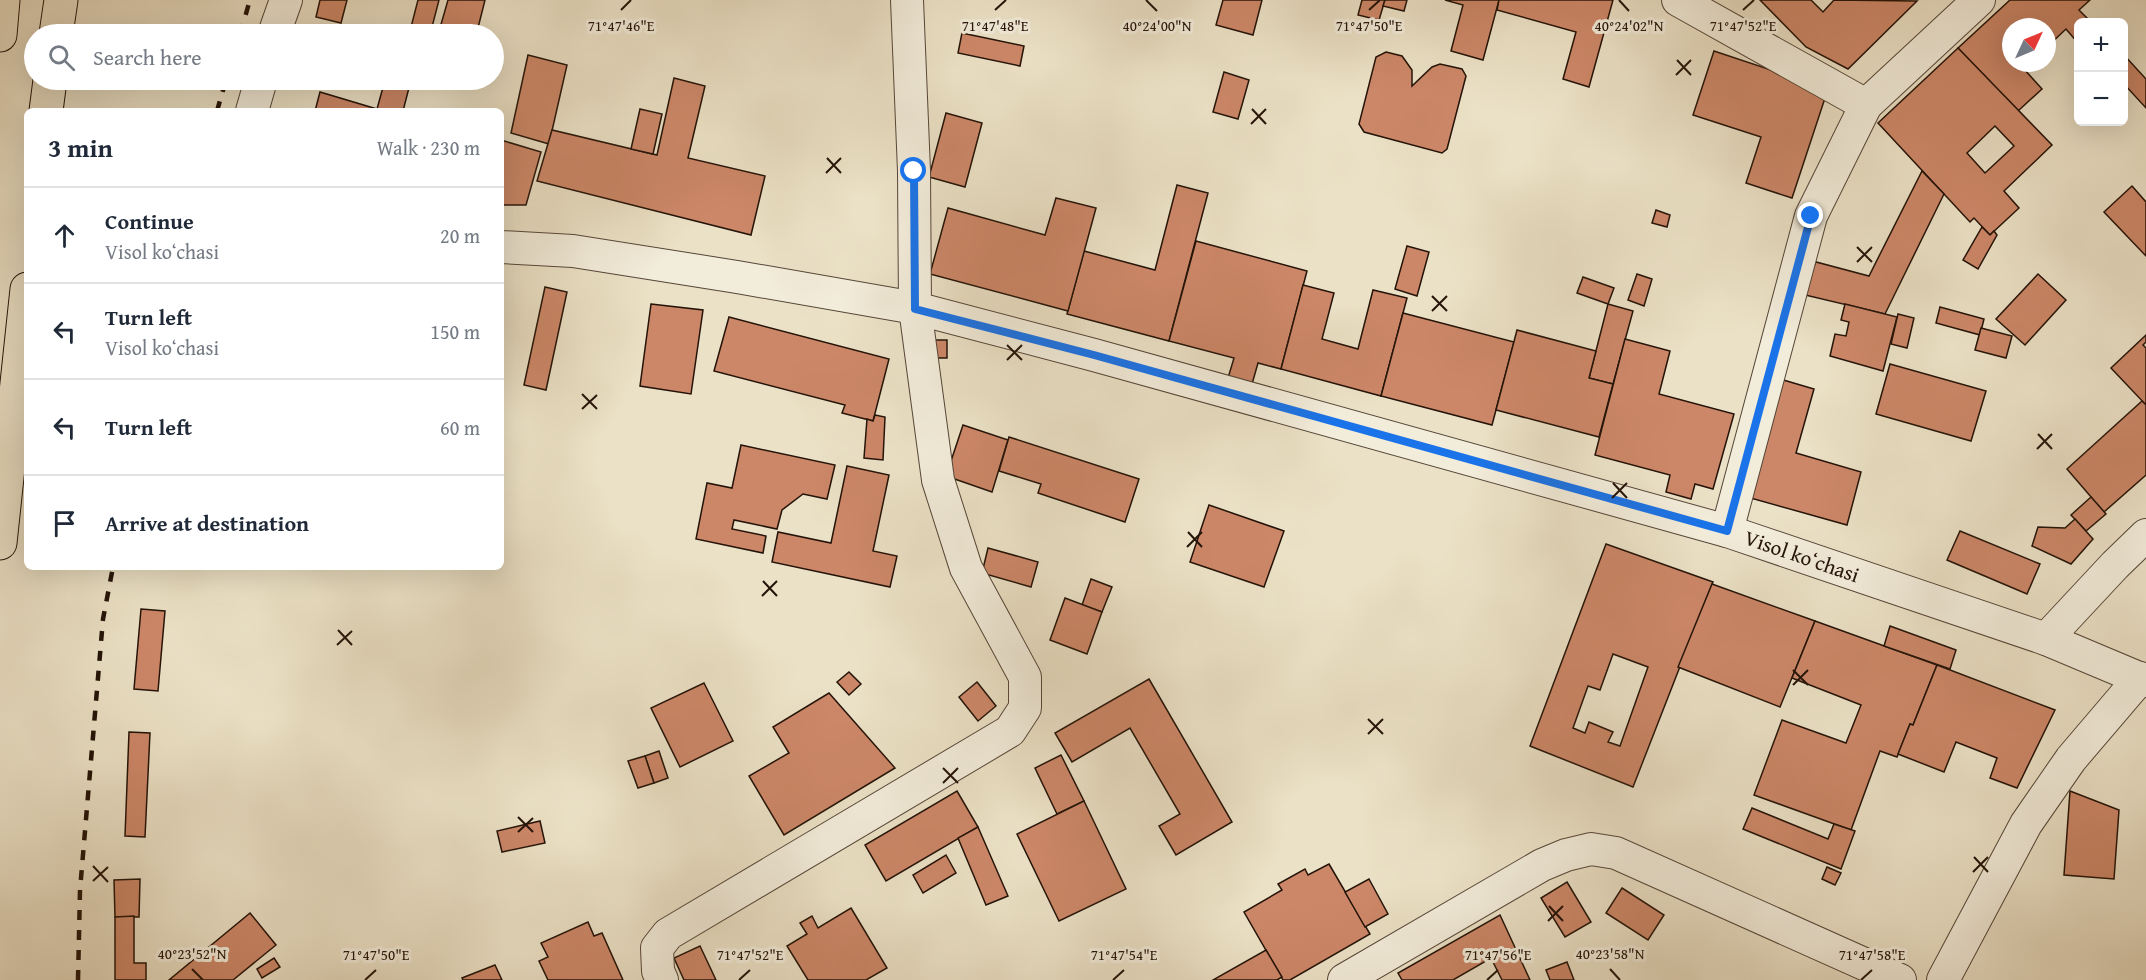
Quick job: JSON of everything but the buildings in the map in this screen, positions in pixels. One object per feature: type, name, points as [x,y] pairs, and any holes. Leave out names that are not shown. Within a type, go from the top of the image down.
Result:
[{"type":"highway","points":[[0,35],[3,0]]},
{"type":"highway","points":[[58,24],[61,0]]},
{"type":"highway","points":[[46,108],[49,90]]},
{"type":"highway","points":[[0,543],[24,317]]},
{"type":"street","points":[[278,24],[286,0]]},
{"type":"street","points":[[662,980],[658,971],[657,948],[668,934],[1010,731],[1025,708],[1025,677],[966,568],[938,480],[915,309],[914,171],[907,0]]},
{"type":"street","points":[[1678,0],[1866,105]]},
{"type":"street","points":[[1727,531],[1811,216],[1866,105],[1979,0]]},
{"type":"street","points":[[253,108],[258,90]]},
{"type":"street","name":"Visol koʻchasi","points":[[504,247],[573,251],[915,309],[1106,358],[1727,531],[2046,639],[2143,679]]},
{"type":"street","points":[[2046,639],[2115,565],[2146,536]]},
{"type":"street","points":[[1943,980],[2026,824],[2071,759],[2143,679]]},
{"type":"street","points":[[1344,980],[1542,865],[1566,855],[1591,849],[1616,853],[1900,980]]},
{"type":"railway","points":[[243,24],[250,0]]},
{"type":"railway","points":[[218,108],[223,90]]},
{"type":"railway","points":[[78,980],[80,890],[103,619],[112,570]]},
{"type":"route","points":[[914,171],[915,309],[1094,355],[1727,531],[1811,216]]}]
